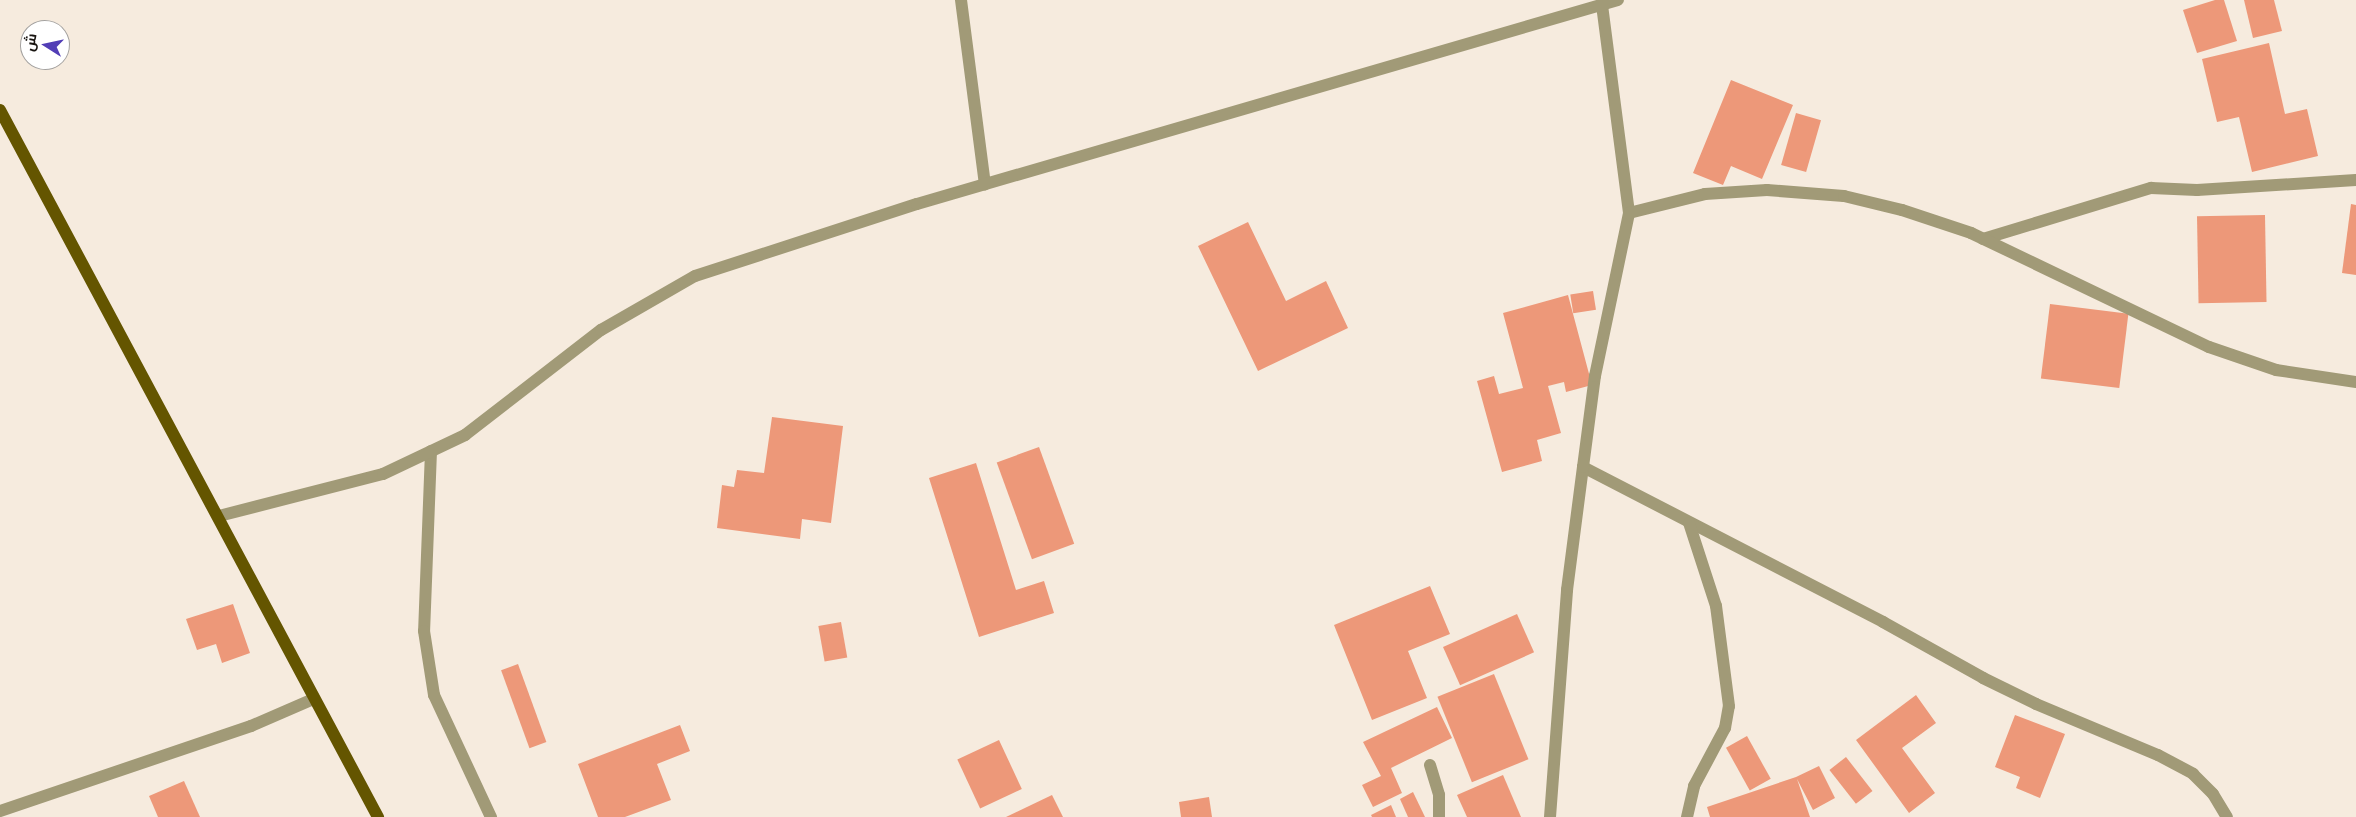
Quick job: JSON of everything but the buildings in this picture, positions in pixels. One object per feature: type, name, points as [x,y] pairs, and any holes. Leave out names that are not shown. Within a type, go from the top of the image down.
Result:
[{"type":"main road","points":[[0,110],[219,516],[313,699],[378,817]]},
{"type":"street","points":[[961,0],[985,184]]},
{"type":"street","points":[[219,516],[383,474],[465,435],[601,330],[695,276],[985,184],[1618,0]]},
{"type":"street","points":[[1550,817],[1567,590],[1583,467],[1595,376],[1629,213],[1602,5]]},
{"type":"street","points":[[1984,239],[2151,188],[2196,190],[2356,180]]},
{"type":"street","points":[[1629,213],[1705,194],[1767,190],[1852,198],[1902,210],[1984,239],[2209,347],[2276,370],[2356,382]]},
{"type":"street","points":[[431,451],[424,631],[434,695],[491,817]]},
{"type":"street","points":[[1583,467],[2036,704],[2158,755],[2193,774],[2213,794],[2227,817]]},
{"type":"street","points":[[1687,817],[1694,786],[1726,728],[1729,706],[1716,606],[1689,523]]},
{"type":"street","points":[[0,811],[251,726],[313,699]]},
{"type":"street","points":[[1430,765],[1439,795],[1439,817]]}]
